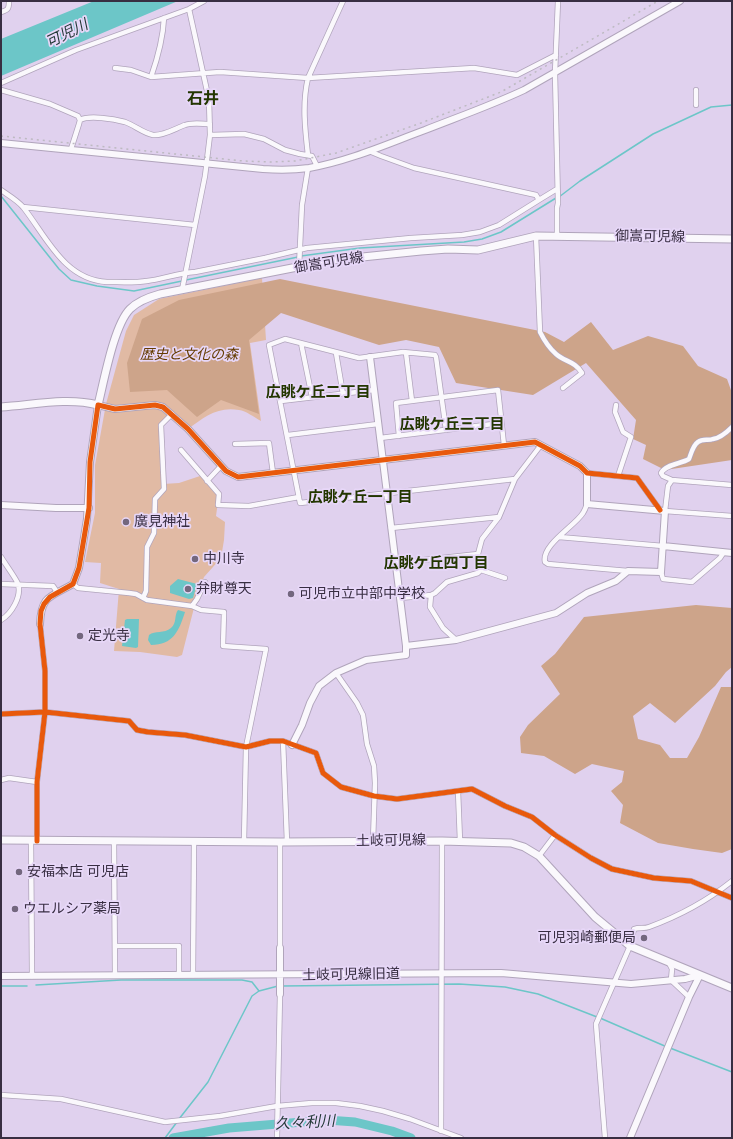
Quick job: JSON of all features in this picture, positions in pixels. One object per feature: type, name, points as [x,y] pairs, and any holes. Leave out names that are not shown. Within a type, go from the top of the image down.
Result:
[{"type":"main road","name":"御嵩可児線","points":[[98,405],[118,330],[123,318],[130,309],[144,299],[160,294],[299,263],[448,249],[478,250],[536,236],[732,239]]},
{"type":"main road","points":[[1,408],[63,401],[84,401],[98,405]]},
{"type":"main road","name":"土岐可児線","points":[[1,840],[194,842],[442,841],[511,843],[524,847],[539,856],[595,917],[630,946],[732,988]]},
{"type":"street","points":[[1,12],[8,10],[9,1]]},
{"type":"street","points":[[1,83],[76,50],[189,9],[204,1]]},
{"type":"street","points":[[308,155],[305,91],[308,78],[343,1]]},
{"type":"street","points":[[558,1],[555,73],[558,236]]},
{"type":"street","points":[[1,142],[263,169],[291,170],[308,168],[369,151],[502,101],[555,73],[680,1]]},
{"type":"street","points":[[182,290],[207,164],[210,135],[209,100],[189,9]]},
{"type":"street","points":[[150,77],[158,57],[164,18]]},
{"type":"street","points":[[115,68],[131,70],[150,77],[220,72],[308,78],[474,68],[517,75],[556,55]]},
{"type":"street","points":[[1,90],[50,104],[78,116],[80,120]]},
{"type":"street","points":[[696,90],[696,105]]},
{"type":"street","points":[[71,149],[80,120],[85,117],[125,122],[153,135],[163,134],[186,124],[210,124]]},
{"type":"street","points":[[210,135],[244,134],[264,139],[285,150],[312,156],[317,166]]},
{"type":"street","points":[[369,151],[414,168],[536,195],[539,200]]},
{"type":"street","points":[[299,263],[302,204],[308,168]]},
{"type":"street","points":[[1,190],[23,207],[43,236],[71,269],[83,276],[105,282],[147,281],[185,272],[195,272],[299,251],[480,232],[499,225],[539,200],[557,191]]},
{"type":"street","points":[[23,207],[195,225]]},
{"type":"street","points":[[536,236],[540,332],[556,354],[578,366],[582,373],[562,388]]},
{"type":"street","points":[[446,430],[435,355],[406,353],[359,358],[285,339],[269,345],[288,435],[300,503],[516,479]]},
{"type":"street","points":[[301,344],[312,397]]},
{"type":"street","points":[[336,353],[343,394]]},
{"type":"street","points":[[406,353],[412,401]]},
{"type":"street","points":[[292,745],[319,686],[336,673],[366,660],[406,655],[370,357]]},
{"type":"street","points":[[281,401],[374,390]]},
{"type":"street","points":[[399,436],[396,403],[498,390],[504,445]]},
{"type":"street","points":[[32,976],[34,841],[37,782],[45,712],[45,671],[40,624],[41,611],[44,604],[50,597],[73,584],[80,568],[88,508],[90,462],[98,405],[115,410],[155,405],[163,407],[188,429],[226,471],[238,477],[534,442],[580,466],[587,473],[639,479],[662,511]]},
{"type":"street","points":[[616,406],[615,412],[623,432],[631,437],[618,476]]},
{"type":"street","points":[[143,598],[146,591],[147,547],[154,533],[155,500],[164,489],[161,425],[172,414]]},
{"type":"street","points":[[380,438],[501,423]]},
{"type":"street","points":[[288,435],[378,424]]},
{"type":"street","points":[[732,427],[724,434],[714,439],[698,442],[695,445],[689,459],[662,471],[661,473],[663,476],[672,480],[732,485]]},
{"type":"street","points":[[235,444],[269,443],[273,473]]},
{"type":"street","points":[[481,570],[478,554],[484,535],[499,517],[516,479],[540,445]]},
{"type":"street","points":[[180,450],[219,494],[218,505],[249,506],[299,497]]},
{"type":"street","points":[[207,481],[221,466]]},
{"type":"street","points":[[587,473],[587,504],[584,512],[560,537],[551,544],[544,560],[548,564],[628,571],[661,572]]},
{"type":"street","points":[[672,480],[668,486],[662,511],[663,546],[661,572],[663,580],[692,582],[720,558],[724,552]]},
{"type":"street","points":[[587,504],[732,516]]},
{"type":"street","points":[[1,505],[88,508]]},
{"type":"street","points":[[391,528],[499,517]]},
{"type":"street","points":[[560,537],[732,553]]},
{"type":"street","points":[[396,563],[478,554]]},
{"type":"street","points":[[1,557],[18,584],[19,593],[13,607],[7,616],[1,620]]},
{"type":"street","points":[[481,570],[505,578]]},
{"type":"street","points":[[400,598],[435,593],[447,582],[478,573],[481,570]]},
{"type":"street","points":[[406,646],[456,640],[556,613],[587,593],[616,581],[628,571]]},
{"type":"street","points":[[192,606],[198,599],[205,582]]},
{"type":"street","points":[[1,584],[53,586],[57,592]]},
{"type":"street","points":[[73,584],[78,588],[129,593],[147,600],[161,603],[171,603],[192,606],[201,610],[224,612],[223,646],[266,649],[246,747],[244,841]]},
{"type":"street","points":[[431,594],[430,607],[443,628],[456,640]]},
{"type":"street","points":[[336,673],[357,703],[363,715],[367,744],[374,766],[375,783],[373,841]]},
{"type":"street","points":[[1,714],[45,712],[129,722],[137,730],[185,735],[246,747],[270,741],[283,741],[316,753],[323,774],[341,787],[374,796],[397,799],[472,789],[505,806],[532,817],[555,835],[591,858],[612,869],[654,878],[691,881],[732,898]]},
{"type":"street","points":[[277,1136],[283,842],[283,741]]},
{"type":"street","points":[[1,780],[9,778],[37,782]]},
{"type":"street","points":[[458,791],[460,842]]},
{"type":"street","points":[[539,856],[555,835]]},
{"type":"street","points":[[114,841],[115,975]]},
{"type":"street","points":[[441,1130],[442,841]]},
{"type":"street","points":[[193,975],[194,842]]},
{"type":"street","points":[[605,1138],[596,1024],[630,946],[634,929],[647,928],[687,911],[718,892],[732,880]]},
{"type":"street","points":[[115,946],[179,946],[179,975]]},
{"type":"street","points":[[669,963],[672,969],[670,980],[689,997]]},
{"type":"street","name":"土岐可児線旧道","points":[[1,976],[193,975],[280,978],[501,973],[631,984],[685,979],[700,975]]},
{"type":"street","points":[[630,1138],[689,997],[700,975]]},
{"type":"street","points":[[1,1095],[62,1099],[168,1122],[312,1103],[336,1103],[360,1106],[410,1119],[461,1138]]},
{"type":"green space","name":"歴史と文化の森","points":[[262,278],[266,340],[250,343],[261,421],[250,414],[231,409],[218,411],[200,420],[188,429],[172,414],[161,425],[163,484],[179,483],[203,475],[219,494],[216,516],[225,522],[221,558],[204,577],[197,596],[182,655],[177,657],[140,652],[114,651],[119,589],[100,583],[101,563],[85,562],[95,513],[95,465],[106,404],[126,331],[134,315],[159,299]]},
{"type":"green space","points":[[280,279],[545,332],[564,342],[591,322],[613,350],[648,336],[683,346],[698,366],[727,379],[732,393],[732,460],[665,470],[643,459],[646,445],[633,439],[636,420],[586,363],[533,395],[456,383],[439,347],[406,340],[379,345],[281,313],[249,340],[259,414],[221,400],[197,417],[167,390],[130,392],[127,363],[142,319],[179,300]]},
{"type":"green space","points":[[696,605],[732,608],[732,667],[715,686],[675,723],[650,703],[633,716],[638,739],[660,745],[670,758],[687,758],[699,737],[721,687],[732,687],[732,849],[722,853],[658,843],[620,823],[623,805],[611,791],[622,782],[624,771],[592,764],[575,774],[544,756],[521,753],[520,737],[528,725],[560,694],[541,666],[555,654],[584,617]]},
{"type":"water","name":"可児川","points":[[94,1],[178,1],[1,76],[1,39]]},
{"type":"water","points":[[178,579],[197,584],[193,598],[189,599],[170,593],[170,586]]},
{"type":"water","points":[[178,610],[185,612],[174,636],[165,643],[151,645],[148,640],[149,635],[171,628],[174,624]]},
{"type":"water","points":[[139,619],[138,647],[136,648],[122,646],[125,620]]},
{"type":"waterway","points":[[559,197],[580,181],[653,134],[711,107],[732,105]]},
{"type":"waterway","points":[[1,196],[59,269],[71,280],[97,286],[134,291],[182,281]]},
{"type":"waterway","points":[[301,256],[360,248],[464,242],[482,239],[501,232],[556,198]]},
{"type":"waterway","points":[[186,280],[298,257]]},
{"type":"waterway","points":[[36,985],[121,980],[242,980],[252,982],[259,991],[278,986]]},
{"type":"waterway","points":[[282,986],[459,984],[505,987],[538,994],[597,1017]]},
{"type":"waterway","points":[[1,986],[27,986]]},
{"type":"waterway","points":[[179,1119],[208,1082],[252,996],[259,991]]},
{"type":"waterway","points":[[600,1018],[667,1047]]},
{"type":"waterway","points":[[670,1048],[732,1072]]},
{"type":"waterway","name":"久々利川","points":[[173,1138],[229,1128],[327,1120],[355,1122],[392,1131],[411,1138]]},
{"type":"waterway","points":[[165,1138],[177,1122]]},
{"type":"railway","points":[[1,136],[243,161],[295,161],[336,153],[421,123],[501,92],[658,1]]},
{"type":"cycle path","points":[[37,841],[37,782],[45,712],[45,671],[40,624],[41,611],[44,604],[50,597],[73,584],[79,568],[89,508],[90,462],[98,405],[115,409],[155,405],[163,407],[188,429],[226,471],[238,477],[535,442],[580,466],[587,473],[637,478],[660,510]]},
{"type":"cycle path","points":[[1,714],[45,712],[129,721],[137,730],[185,735],[246,747],[270,741],[283,741],[316,753],[323,773],[341,787],[374,796],[397,799],[472,789],[505,806],[532,817],[555,835],[591,858],[612,869],[654,878],[691,881],[732,898]]},
{"type":"place","name":"廣見神社","points":[[126,522]]},
{"type":"place","name":"中川寺","points":[[195,559]]},
{"type":"place","name":"弁財尊天","points":[[188,589]]},
{"type":"place","name":"可児市立中部中学校","points":[[291,594]]},
{"type":"place","name":"定光寺","points":[[80,636]]},
{"type":"place","name":"安福本店 可児店","points":[[19,872]]},
{"type":"place","name":"ウエルシア薬局","points":[[15,909]]},
{"type":"place","name":"可児羽崎郵便局","points":[[644,938]]},
{"type":"district","name":"石井","points":[[203,99]]},
{"type":"district","name":"広眺ケ丘二丁目","points":[[318,393]]},
{"type":"district","name":"広眺ケ丘三丁目","points":[[452,425]]},
{"type":"district","name":"広眺ケ丘一丁目","points":[[360,498]]},
{"type":"district","name":"広眺ケ丘四丁目","points":[[436,564]]}]
